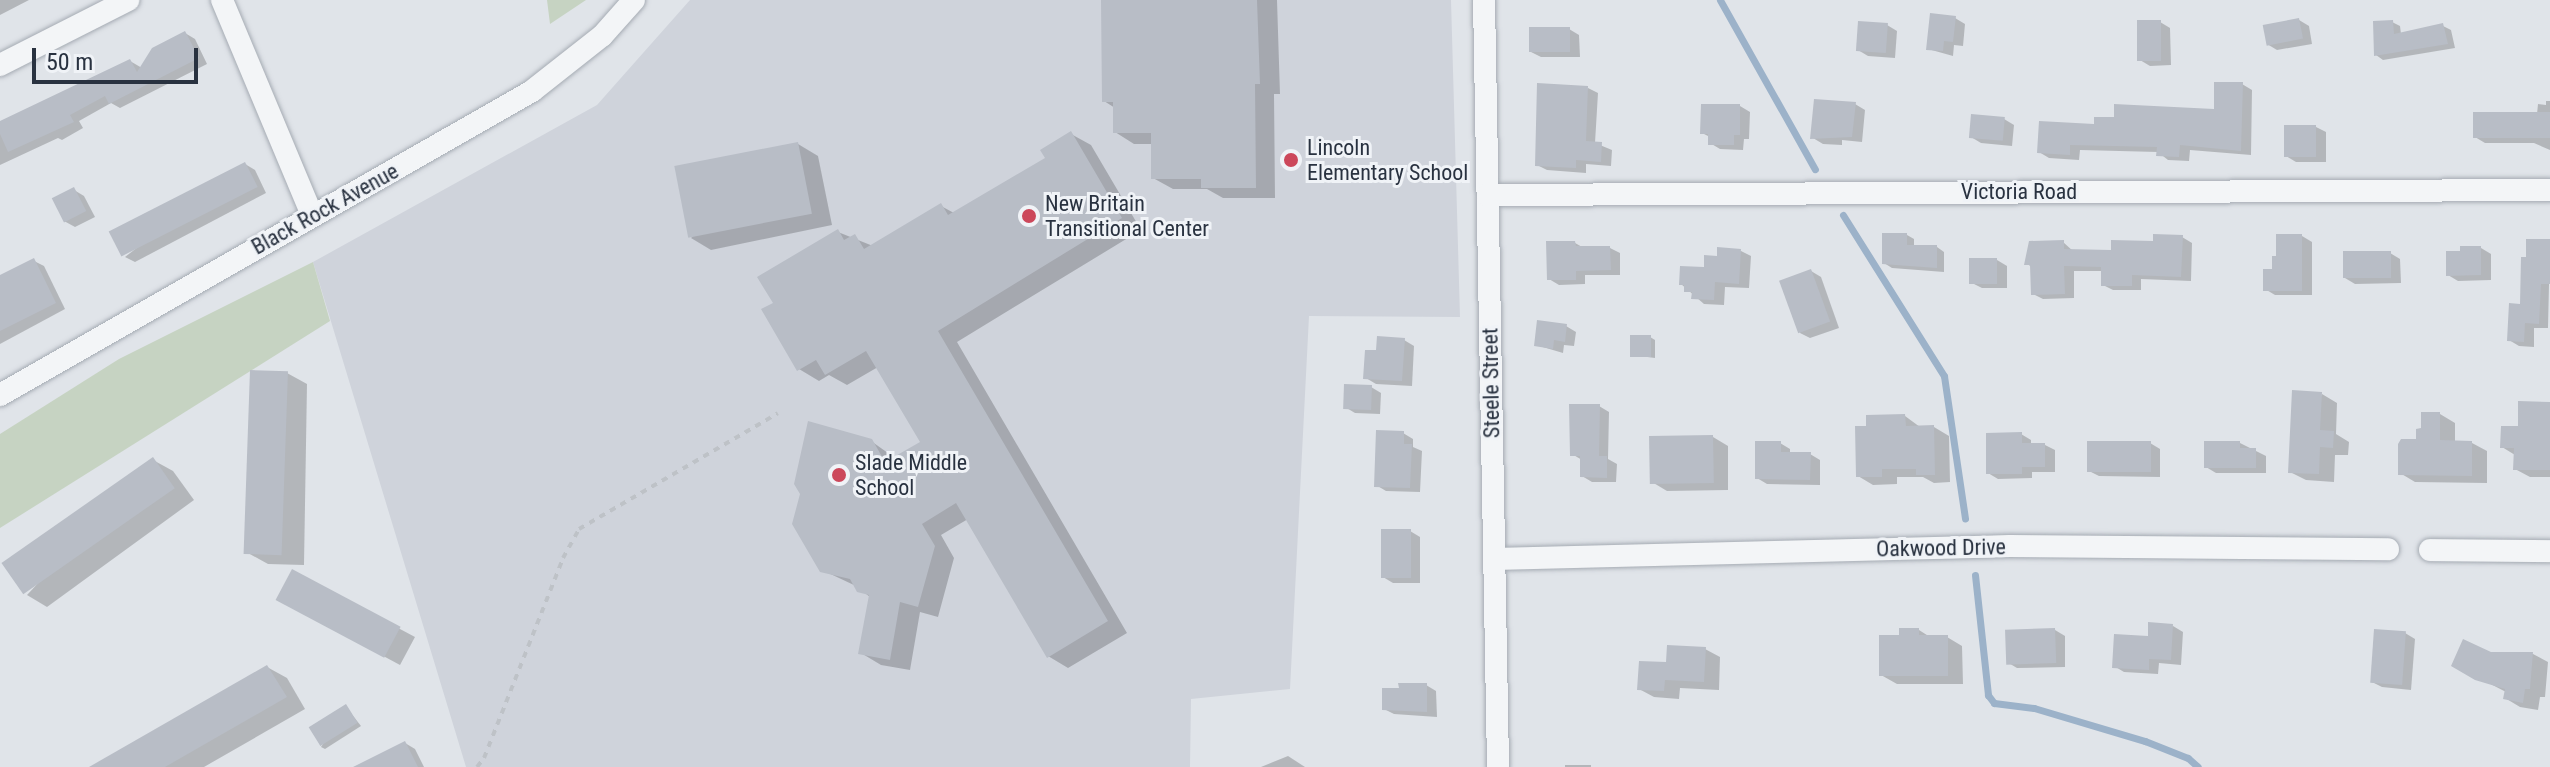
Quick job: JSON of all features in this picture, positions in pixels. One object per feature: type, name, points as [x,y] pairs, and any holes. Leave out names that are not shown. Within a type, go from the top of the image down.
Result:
[{"type":"street","points":[[0,65],[128,0]]},
{"type":"street","points":[[222,0],[312,215]]},
{"type":"street","name":"Black Rock Avenue","points":[[0,395],[532,91],[602,36],[634,0]]},
{"type":"street","name":"Steele Street","points":[[1484,0],[1498,767]]},
{"type":"street","name":"Victoria Road","points":[[1488,195],[2550,190]]},
{"type":"street","name":"Oakwood Drive","points":[[1494,559],[2010,546],[2388,549]]},
{"type":"street","points":[[2430,550],[2550,551]]},
{"type":"path","points":[[477,767],[484,758],[563,558],[579,529],[778,413]]},
{"type":"shaded area","name":"Slade Middle School","points":[[690,0],[1451,0],[1460,317],[1309,316],[1290,689],[1191,699],[1190,767],[466,767],[313,262],[597,105]]},
{"type":"green space","points":[[547,0],[586,0],[550,24]]},
{"type":"green space","points":[[313,262],[330,321],[0,528],[0,434],[119,359]]},
{"type":"building","points":[[1101,0],[1257,0],[1260,84],[1255,84],[1256,188],[1201,188],[1201,179],[1151,179],[1151,133],[1113,133],[1113,102],[1102,102]]},
{"type":"building","points":[[1930,13],[1956,16],[1953,42],[1944,41],[1943,51],[1926,50]]},
{"type":"building","points":[[2299,18],[2303,39],[2267,46],[2263,25]]},
{"type":"building","points":[[2137,20],[2161,20],[2161,61],[2137,61]]},
{"type":"building","points":[[2393,20],[2394,34],[2443,23],[2448,44],[2374,56],[2373,21]]},
{"type":"building","points":[[1858,21],[1888,23],[1886,53],[1856,51]]},
{"type":"building","points":[[1529,27],[1570,27],[1570,52],[1529,52]]},
{"type":"building","points":[[185,31],[199,58],[109,104],[105,96],[70,115],[74,122],[8,152],[0,134],[0,121],[130,59],[137,72],[152,48]]},
{"type":"building","points":[[2214,82],[2243,82],[2241,151],[2180,145],[2179,157],[2156,156],[2157,147],[2070,145],[2070,155],[2037,153],[2039,121],[2094,124],[2094,117],[2114,117],[2114,104],[2214,109]]},
{"type":"building","points":[[1537,83],[1588,86],[1586,141],[1602,142],[1601,162],[1576,160],[1576,168],[1535,166]]},
{"type":"building","points":[[1814,99],[1856,102],[1852,137],[1810,139]]},
{"type":"building","points":[[1701,104],[1740,104],[1740,135],[1734,135],[1734,145],[1708,145],[1708,134],[1700,134]]},
{"type":"building","points":[[2473,112],[2550,112],[2550,138],[2473,138]]},
{"type":"building","points":[[1971,114],[2005,117],[2003,141],[1969,138]]},
{"type":"building","points":[[2284,125],[2316,125],[2316,157],[2284,157]]},
{"type":"building","points":[[1071,131],[1122,218],[938,331],[1108,621],[1047,658],[956,503],[922,524],[935,546],[918,607],[900,602],[890,660],[858,654],[869,595],[857,592],[850,579],[820,572],[792,524],[800,494],[794,484],[808,421],[872,439],[885,462],[920,442],[866,351],[825,375],[816,360],[797,371],[761,309],[773,303],[757,277],[838,229],[844,240],[855,234],[864,249],[941,203],[948,215],[1045,158],[1040,150]]},
{"type":"building","points":[[798,142],[812,214],[688,238],[674,166]]},
{"type":"building","points":[[245,162],[258,187],[121,256],[109,231]]},
{"type":"building","points":[[74,187],[86,211],[64,222],[52,198]]},
{"type":"building","points":[[1882,233],[1907,233],[1907,245],[1937,245],[1937,268],[1882,264]]},
{"type":"building","points":[[2153,234],[2183,235],[2181,277],[2132,275],[2132,286],[2101,286],[2101,267],[2064,266],[2065,294],[2031,295],[2030,265],[2024,265],[2029,241],[2064,240],[2064,249],[2111,250],[2111,240],[2153,241]]},
{"type":"building","points":[[2276,234],[2302,234],[2302,291],[2263,291],[2263,269],[2272,269],[2272,256],[2276,256]]},
{"type":"building","points":[[2526,239],[2550,239],[2550,284],[2541,284],[2539,324],[2525,323],[2524,342],[2507,341],[2509,303],[2520,304],[2521,257],[2526,257]]},
{"type":"building","points":[[1546,241],[1575,241],[1576,246],[1610,246],[1611,270],[1576,271],[1576,280],[1547,280]]},
{"type":"building","points":[[2460,246],[2481,246],[2481,275],[2446,276],[2446,251],[2460,251]]},
{"type":"building","points":[[1717,247],[1741,249],[1739,284],[1715,282],[1714,300],[1691,299],[1692,292],[1684,292],[1684,285],[1679,285],[1680,266],[1704,267],[1704,255],[1717,256]]},
{"type":"building","points":[[2343,251],[2391,251],[2391,278],[2343,278]]},
{"type":"building","points":[[34,258],[56,303],[0,331],[0,275]]},
{"type":"building","points":[[1969,258],[1997,258],[1997,284],[1969,284]]},
{"type":"building","points":[[1811,269],[1830,322],[1798,333],[1779,281]]},
{"type":"building","points":[[1537,320],[1567,324],[1565,342],[1554,340],[1553,349],[1534,346]]},
{"type":"building","points":[[1630,335],[1651,335],[1651,357],[1630,357]]},
{"type":"building","points":[[1377,336],[1405,338],[1402,381],[1363,379],[1365,350],[1376,350]]},
{"type":"building","points":[[250,370],[288,371],[282,555],[244,554]]},
{"type":"building","points":[[1344,384],[1372,385],[1371,410],[1343,409]]},
{"type":"building","points":[[2292,390],[2322,392],[2320,430],[2334,431],[2333,448],[2320,447],[2319,474],[2288,473]]},
{"type":"building","points":[[2518,401],[2550,402],[2550,470],[2513,470],[2514,448],[2500,448],[2501,426],[2518,426]]},
{"type":"building","points":[[1569,404],[1600,404],[1599,456],[1607,456],[1607,478],[1580,477],[1580,456],[1570,456]]},
{"type":"building","points":[[2421,412],[2440,412],[2440,440],[2472,441],[2472,476],[2398,475],[2398,444],[2401,439],[2416,439],[2416,429],[2421,428]]},
{"type":"building","points":[[1905,414],[1906,426],[1934,425],[1935,475],[1916,475],[1916,469],[1882,469],[1882,477],[1856,477],[1855,426],[1866,426],[1866,415]]},
{"type":"building","points":[[1376,430],[1404,431],[1404,444],[1412,444],[1410,488],[1374,487]]},
{"type":"building","points":[[2022,432],[2022,443],[2045,443],[2045,467],[2022,467],[2022,474],[1986,474],[1986,433]]},
{"type":"building","points":[[1713,435],[1714,483],[1650,484],[1649,436]]},
{"type":"building","points":[[1755,441],[1781,441],[1781,452],[1811,452],[1810,480],[1755,479]]},
{"type":"building","points":[[2087,441],[2151,441],[2151,472],[2087,472]]},
{"type":"building","points":[[2204,441],[2240,441],[2240,448],[2256,448],[2256,468],[2204,468]]},
{"type":"building","points":[[153,457],[175,488],[23,594],[1,563]]},
{"type":"building","points":[[1381,529],[1411,529],[1411,578],[1381,578]]},
{"type":"building","points":[[292,569],[401,627],[384,658],[276,600]]},
{"type":"building","points":[[2148,622],[2173,624],[2171,660],[2149,659],[2149,670],[2112,668],[2114,634],[2148,636]]},
{"type":"building","points":[[1899,628],[1919,628],[1919,635],[1948,635],[1948,676],[1879,676],[1879,635],[1899,635]]},
{"type":"building","points":[[2055,628],[2056,663],[2006,665],[2005,630]]},
{"type":"building","points":[[2374,629],[2406,631],[2402,685],[2370,683]]},
{"type":"building","points":[[2463,639],[2491,652],[2533,652],[2530,689],[2525,689],[2523,703],[2503,699],[2505,689],[2475,680],[2451,666]]},
{"type":"building","points":[[1667,645],[1706,647],[1704,682],[1665,680],[1664,691],[1637,690],[1639,661],[1666,662]]},
{"type":"building","points":[[267,665],[287,697],[165,767],[89,767]]},
{"type":"building","points":[[1398,683],[1427,683],[1427,712],[1382,710],[1382,688],[1399,688]]},
{"type":"building","points":[[346,704],[358,723],[320,746],[309,727]]},
{"type":"building","points":[[405,741],[418,767],[353,767]]},
{"type":"waterway","points":[[1720,0],[1815,169]]},
{"type":"waterway","points":[[1843,215],[1944,376],[1965,518]]},
{"type":"waterway","points":[[1975,575],[1988,695],[1994,703],[2034,708],[2145,741],[2188,758],[2198,767]]},
{"type":"place","name":"Lincoln Elementary School","points":[[1291,160]]},
{"type":"place","name":"New Britain Transitional Center","points":[[1029,216]]},
{"type":"place","name":"Slade Middle School","points":[[839,475]]}]
